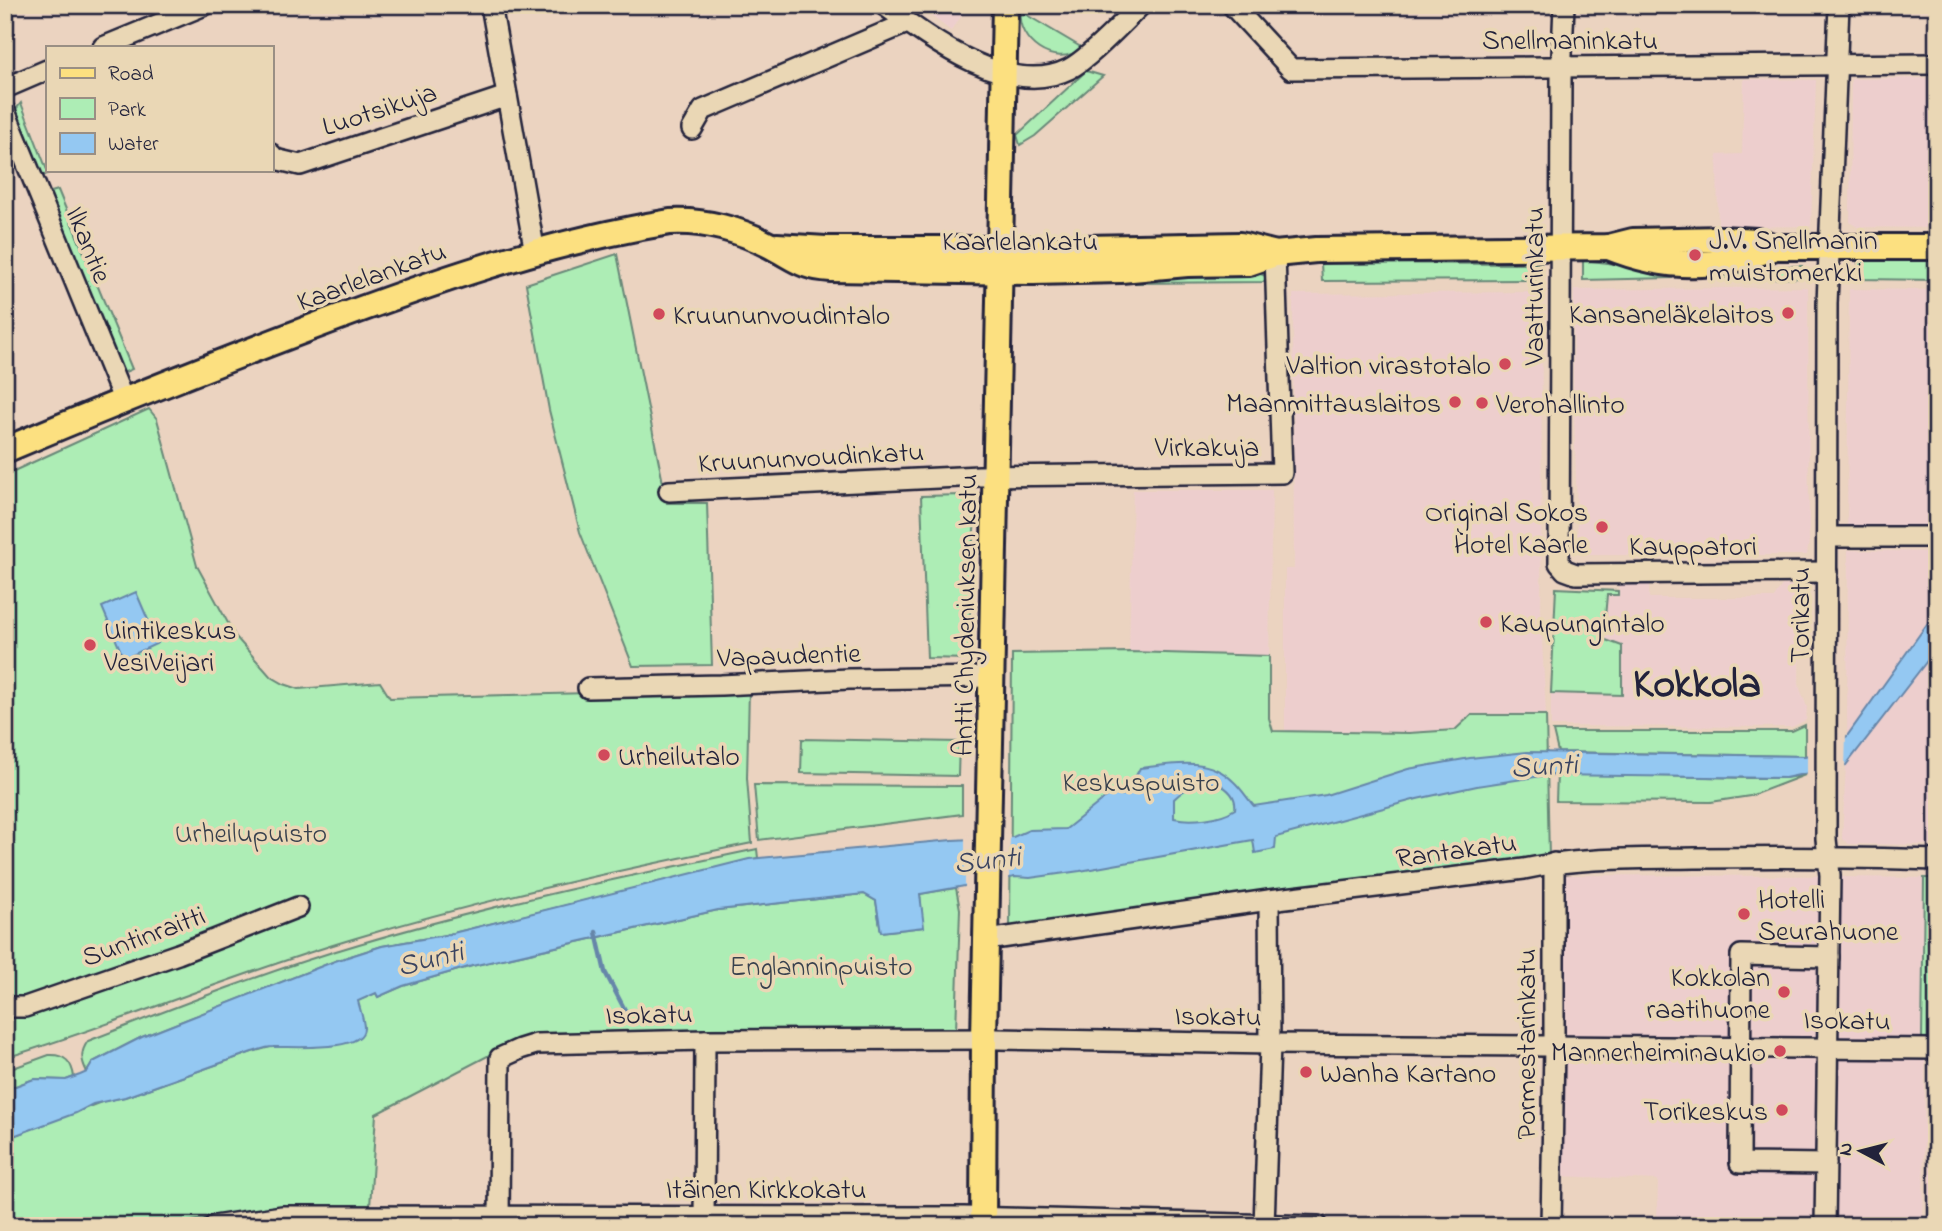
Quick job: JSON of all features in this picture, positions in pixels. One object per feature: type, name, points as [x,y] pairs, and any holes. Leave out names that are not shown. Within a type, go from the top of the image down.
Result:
[{"type":"main road","name":"Antti Chydeniuksen katu","points":[[983,1222],[984,1039],[1005,5]]},
{"type":"main road","name":"Kaarlelankatu","points":[[5,450],[123,399],[456,275],[657,224],[687,221],[713,225],[770,245],[797,262],[814,267],[1001,260],[1112,270],[1188,264],[1249,263],[1275,254],[1316,250],[1609,247],[1633,241],[1722,239],[1757,241],[1775,247],[1937,247]]},
{"type":"street","points":[[105,46],[205,5]]},
{"type":"street","points":[[491,5],[535,253]]},
{"type":"street","points":[[884,5],[907,23],[968,60],[1005,73],[1045,76],[1071,69],[1141,5]]},
{"type":"street","name":"Snellmaninkatu","points":[[1232,5],[1292,69],[1937,64]]},
{"type":"street","name":"Vaatturinkatu","points":[[1561,566],[1558,557],[1564,5]]},
{"type":"street","name":"Torikatu","points":[[1825,1226],[1830,875],[1826,776],[1826,537],[1830,247],[1839,5]]},
{"type":"street","points":[[692,129],[703,110],[907,23]]},
{"type":"street","points":[[5,88],[46,71]]},
{"type":"street","name":"Luotsikuja","points":[[273,156],[300,164],[507,96]]},
{"type":"street","name":"Ilkantie","points":[[5,111],[123,399]]},
{"type":"street","name":"Virkakuja","points":[[997,476],[1282,473],[1275,254]]},
{"type":"street","name":"Kruununvoudinkatu","points":[[669,491],[997,476]]},
{"type":"street","points":[[1826,537],[1937,537]]},
{"type":"street","name":"Kauppatori","points":[[1561,566],[1576,574],[1827,572]]},
{"type":"street","name":"Vapaudentie","points":[[588,688],[992,677]]},
{"type":"street","name":"Rantakatu","points":[[986,940],[1554,863],[1615,859],[1828,856],[1937,859]]},
{"type":"street","name":"Pormestarinkatu","points":[[1550,1226],[1554,863]]},
{"type":"street","points":[[1264,1225],[1270,1044],[1269,900]]},
{"type":"street","name":"Suntinraitti","points":[[5,1007],[25,1007],[178,954],[298,907]]},
{"type":"street","points":[[1826,1164],[1740,1163],[1741,955],[1829,957]]},
{"type":"street","name":"Isokatu","points":[[499,1221],[500,1058],[536,1044],[705,1040],[984,1039],[1937,1049]]},
{"type":"street","points":[[704,1221],[705,1040]]},
{"type":"street","name":"Itäinen Kirkkokatu","points":[[214,1226],[282,1216],[499,1221],[1318,1226]]},
{"type":"shaded area","points":[[917,5],[969,5],[951,31]]},
{"type":"shaded area","points":[[1937,78],[1937,228],[1857,227],[1850,222],[1851,79]]},
{"type":"shaded area","points":[[1744,79],[1816,80],[1811,226],[1718,227],[1717,155],[1742,154]]},
{"type":"shaded area","points":[[1808,287],[1807,555],[1582,555],[1578,548],[1573,374],[1574,290]]},
{"type":"shaded area","points":[[1849,289],[1937,290],[1937,528],[1847,529]]},
{"type":"shaded area","points":[[1542,292],[1541,623],[1546,715],[1471,715],[1455,730],[1409,733],[1285,731],[1285,569],[1294,569],[1293,294]]},
{"type":"shaded area","points":[[1133,490],[1272,490],[1269,656],[1129,652]]},
{"type":"shaded area","points":[[1848,550],[1937,552],[1937,610],[1847,736]]},
{"type":"shaded area","points":[[1619,581],[1649,583],[1649,598],[1774,598],[1782,585],[1800,586],[1799,686],[1807,707],[1806,720],[1792,727],[1551,726],[1551,693],[1622,695],[1622,646],[1603,639],[1607,595],[1618,595]]},
{"type":"shaded area","points":[[1937,648],[1937,845],[1849,844],[1842,839],[1846,765]]},
{"type":"shaded area","points":[[1561,875],[1820,876],[1820,1041],[1560,1038]]},
{"type":"shaded area","points":[[1840,877],[1924,878],[1922,1039],[1838,1039]]},
{"type":"shaded area","points":[[1559,1054],[1817,1055],[1814,1225],[1657,1224],[1658,1180],[1556,1176]]},
{"type":"shaded area","points":[[1837,1056],[1925,1056],[1923,1223],[1834,1222]]},
{"type":"shaded area","points":[[1932,1056],[1937,1056],[1937,1223],[1929,1223]]},
{"type":"green space","points":[[1020,11],[1081,49],[1060,56],[1039,49],[1024,32]]},
{"type":"green space","points":[[1086,71],[1103,76],[1035,136],[1020,145],[1017,135]]},
{"type":"green space","points":[[21,103],[46,172],[50,173],[42,176],[16,109]]},
{"type":"green space","points":[[58,190],[132,369],[123,373],[48,193]]},
{"type":"green space","points":[[617,254],[667,503],[707,503],[712,665],[633,666],[580,532],[549,410],[526,284]]},
{"type":"green space","points":[[1872,258],[1937,261],[1937,280],[1858,279],[1858,262]]},
{"type":"green space","points":[[1583,260],[1672,271],[1672,278],[1583,280]]},
{"type":"green space","points":[[1321,263],[1541,264],[1541,280],[1322,281]]},
{"type":"green space","points":[[1802,266],[1801,278],[1719,279],[1719,274],[1739,268]]},
{"type":"green space","points":[[1255,272],[1266,276],[1268,282],[1130,283],[1129,276]]},
{"type":"green space","name":"Urheilupuisto","points":[[149,409],[157,419],[197,566],[235,636],[270,676],[299,689],[380,682],[390,698],[749,689],[747,778],[752,843],[553,886],[405,924],[268,966],[5,1058],[5,475]]},
{"type":"green space","points":[[921,496],[973,497],[977,501],[971,560],[969,659],[927,658]]},
{"type":"green space","points":[[1556,588],[1618,591],[1618,595],[1607,595],[1603,639],[1622,646],[1622,695],[1551,693]]},
{"type":"green space","name":"Keskuspuisto","points":[[1129,652],[1269,656],[1269,718],[1273,731],[1409,733],[1455,730],[1471,715],[1546,715],[1549,858],[1010,929],[1012,654]]},
{"type":"green space","points":[[1805,725],[1805,756],[1558,752],[1553,731],[1792,731]]},
{"type":"green space","points":[[802,739],[959,742],[958,776],[801,773]]},
{"type":"green space","points":[[1557,774],[1750,778],[1805,775],[1750,796],[1711,802],[1556,801]]},
{"type":"green space","points":[[754,785],[962,786],[962,814],[759,840]]},
{"type":"green space","points":[[757,849],[758,858],[445,935],[382,946],[335,961],[142,1037],[93,1062],[87,1072],[84,1064],[82,1056],[88,1041],[325,954],[507,904]]},
{"type":"green space","points":[[1924,878],[1937,878],[1937,1040],[1922,1039]]},
{"type":"green space","name":"Englanninpuisto","points":[[956,888],[960,909],[956,1031],[501,1049],[376,1114],[370,1207],[280,1207],[160,1226],[5,1226],[5,1139],[104,1101],[125,1097],[252,1052],[270,1047],[312,1047],[364,1028],[357,1001],[376,993],[378,997],[403,986],[472,966],[718,910],[864,894],[876,901],[881,932],[923,927],[920,894]]},
{"type":"green space","points":[[49,1055],[67,1060],[74,1077],[66,1080],[34,1079],[5,1090],[5,1071]]},
{"type":"water","points":[[136,592],[158,643],[124,659],[102,607]]},
{"type":"water","name":"Sunti","points":[[1937,610],[1937,648],[1846,765],[1785,778],[1548,775],[1477,786],[1417,799],[1276,837],[1275,849],[1255,853],[1253,840],[1080,871],[1030,878],[1015,877],[920,894],[924,927],[881,932],[876,901],[864,894],[718,910],[472,966],[403,986],[378,997],[376,993],[358,1001],[364,1028],[361,1036],[352,1041],[340,1045],[262,1049],[125,1097],[93,1104],[5,1139],[5,1090],[34,1079],[66,1080],[80,1075],[87,1072],[93,1062],[142,1037],[335,961],[382,946],[445,935],[749,859],[1013,837],[1029,830],[1066,829],[1110,794],[1126,795],[1140,768],[1190,764],[1213,768],[1233,781],[1254,806],[1326,795],[1408,769],[1470,758],[1527,752],[1805,756],[1834,747],[1847,736]],"holes":[[[1217,783],[1233,796],[1235,809],[1205,819],[1174,818],[1174,799],[1194,786]]]},
{"type":"pier","points":[[1846,733],[1845,769],[1807,778],[1807,751],[1833,744]]},
{"type":"pier","points":[[1010,834],[1009,882],[965,890],[965,836]]},
{"type":"waterway","points":[[596,932],[605,972],[626,1012]]},
{"type":"place","name":"J.V. Snellmanin muistomerkki","points":[[1695,255]]},
{"type":"place","name":"Kansaneläkelaitos","points":[[1788,313]]},
{"type":"place","name":"Kruununvoudintalo","points":[[659,314]]},
{"type":"place","name":"Valtion virastotalo","points":[[1505,364]]},
{"type":"place","name":"Maanmittauslaitos","points":[[1455,402]]},
{"type":"place","name":"Verohallinto","points":[[1482,403]]},
{"type":"place","name":"Original Sokos Hotel Kaarle","points":[[1602,527]]},
{"type":"place","name":"Kaupungintalo","points":[[1486,622]]},
{"type":"place","name":"Uintikeskus VesiVeijari","points":[[90,645]]},
{"type":"place","name":"Urheilutalo","points":[[604,755]]},
{"type":"place","name":"Hotelli Seurahuone","points":[[1744,914]]},
{"type":"place","name":"Kokkolan raatihuone","points":[[1784,992]]},
{"type":"place","name":"Mannerheiminaukio","points":[[1780,1051]]},
{"type":"place","name":"Wanha Kartano","points":[[1306,1072]]},
{"type":"place","name":"Torikeskus","points":[[1782,1110]]},
{"type":"district","name":"Kokkola","points":[[1697,681]]}]
